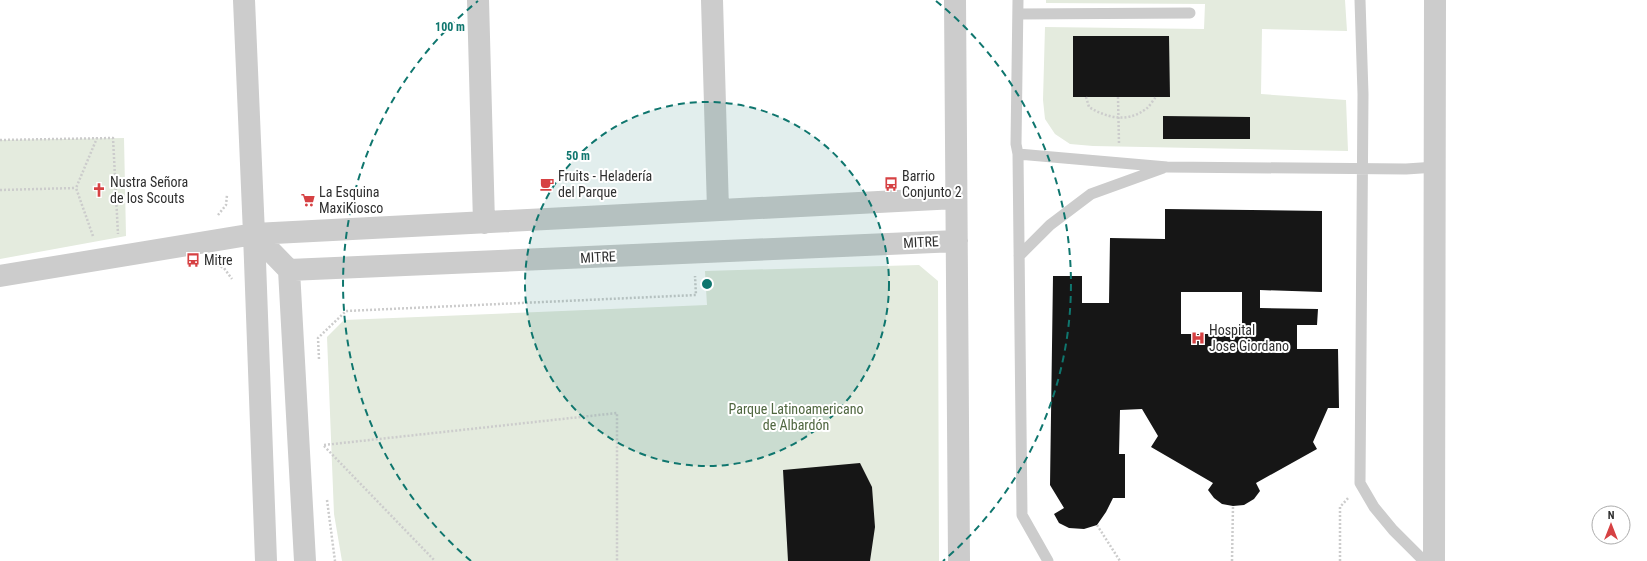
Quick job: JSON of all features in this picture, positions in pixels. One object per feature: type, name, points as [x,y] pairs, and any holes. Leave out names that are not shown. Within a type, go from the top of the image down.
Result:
[{"type":"street","points":[[244,0],[266,561]]},
{"type":"street","points":[[478,0],[484,223]]},
{"type":"street","points":[[712,0],[718,210]]},
{"type":"street","points":[[955,0],[960,561]]},
{"type":"street","points":[[1434,561],[1436,167],[1435,0]]},
{"type":"street","points":[[0,276],[254,234],[956,198]]},
{"type":"street","points":[[254,234],[289,270],[305,561]]},
{"type":"street","name":"MITRE","points":[[289,270],[957,241]]},
{"type":"lane","points":[[1018,0],[1016,144],[1018,154],[1022,515],[1048,561]]},
{"type":"lane","points":[[1360,0],[1363,94],[1360,483],[1374,507],[1393,530],[1424,561]]},
{"type":"lane","points":[[1018,14],[1190,13]]},
{"type":"lane","points":[[1018,154],[1167,167],[1362,169],[1436,167]]},
{"type":"lane","points":[[1019,256],[1050,225],[1090,194],[1167,167]]},
{"type":"path","points":[[1086,97],[1089,107],[1108,117],[1119,118],[1146,109],[1156,97]]},
{"type":"path","points":[[1118,97],[1119,162]]},
{"type":"path","points":[[95,241],[81,206],[76,188],[97,138]]},
{"type":"path","points":[[0,140],[113,138],[118,237],[122,236]]},
{"type":"path","points":[[0,190],[76,188]]},
{"type":"path","points":[[214,221],[226,205],[227,190]]},
{"type":"path","points":[[213,264],[224,268],[235,282]]},
{"type":"path","points":[[320,361],[318,338],[346,311],[696,295],[694,273]]},
{"type":"path","points":[[324,446],[617,413],[617,561]]},
{"type":"path","points":[[323,438],[324,453]]},
{"type":"path","points":[[324,446],[435,561]]},
{"type":"path","points":[[1340,561],[1340,507],[1360,483]]},
{"type":"path","points":[[327,499],[335,561]]},
{"type":"path","points":[[1232,561],[1233,506]]},
{"type":"path","points":[[1097,525],[1120,561]]},
{"type":"green space","points":[[1046,0],[1345,0],[1347,31],[1262,29],[1261,94],[1346,100],[1348,151],[1093,146],[1070,144],[1055,134],[1045,119],[1043,100],[1045,27],[1204,29],[1205,4],[1046,3]]},
{"type":"green space","points":[[124,138],[126,236],[0,259],[0,140]]},
{"type":"green space","name":"Parque Latinoamericano de Albardón","points":[[919,265],[938,281],[939,561],[342,561],[334,514],[327,337],[344,320],[707,305],[705,271]]},
{"type":"building","points":[[1073,36],[1169,36],[1170,97],[1073,97]]},
{"type":"building","points":[[1163,116],[1250,117],[1250,139],[1163,139]]},
{"type":"building","points":[[1165,209],[1322,211],[1322,292],[1260,290],[1260,308],[1318,309],[1317,325],[1297,325],[1297,349],[1338,349],[1339,408],[1328,408],[1313,442],[1317,449],[1256,483],[1260,491],[1254,499],[1244,505],[1233,506],[1222,504],[1214,498],[1208,490],[1213,483],[1151,447],[1158,436],[1142,409],[1120,410],[1119,454],[1125,454],[1125,498],[1113,498],[1097,525],[1084,529],[1069,528],[1059,523],[1054,514],[1064,508],[1050,485],[1053,276],[1082,276],[1082,303],[1109,303],[1110,238],[1165,239]],"holes":[[[1181,292],[1242,292],[1242,334],[1181,334]]]},
{"type":"building","points":[[860,463],[872,487],[875,527],[870,561],[788,561],[783,470]]},
{"type":"place","name":"Fruits - Heladería del Parque","points":[[547,184]]},
{"type":"place","name":"Barrio Conjunto 2","points":[[891,184]]},
{"type":"place","name":"Nustra Señora de los Scouts","points":[[99,190]]},
{"type":"place","name":"La Esquina MaxiKiosco","points":[[308,200]]},
{"type":"place","name":"Mitre","points":[[193,260]]},
{"type":"place","name":"Hospital Jose Giordano","points":[[1198,338]]}]
